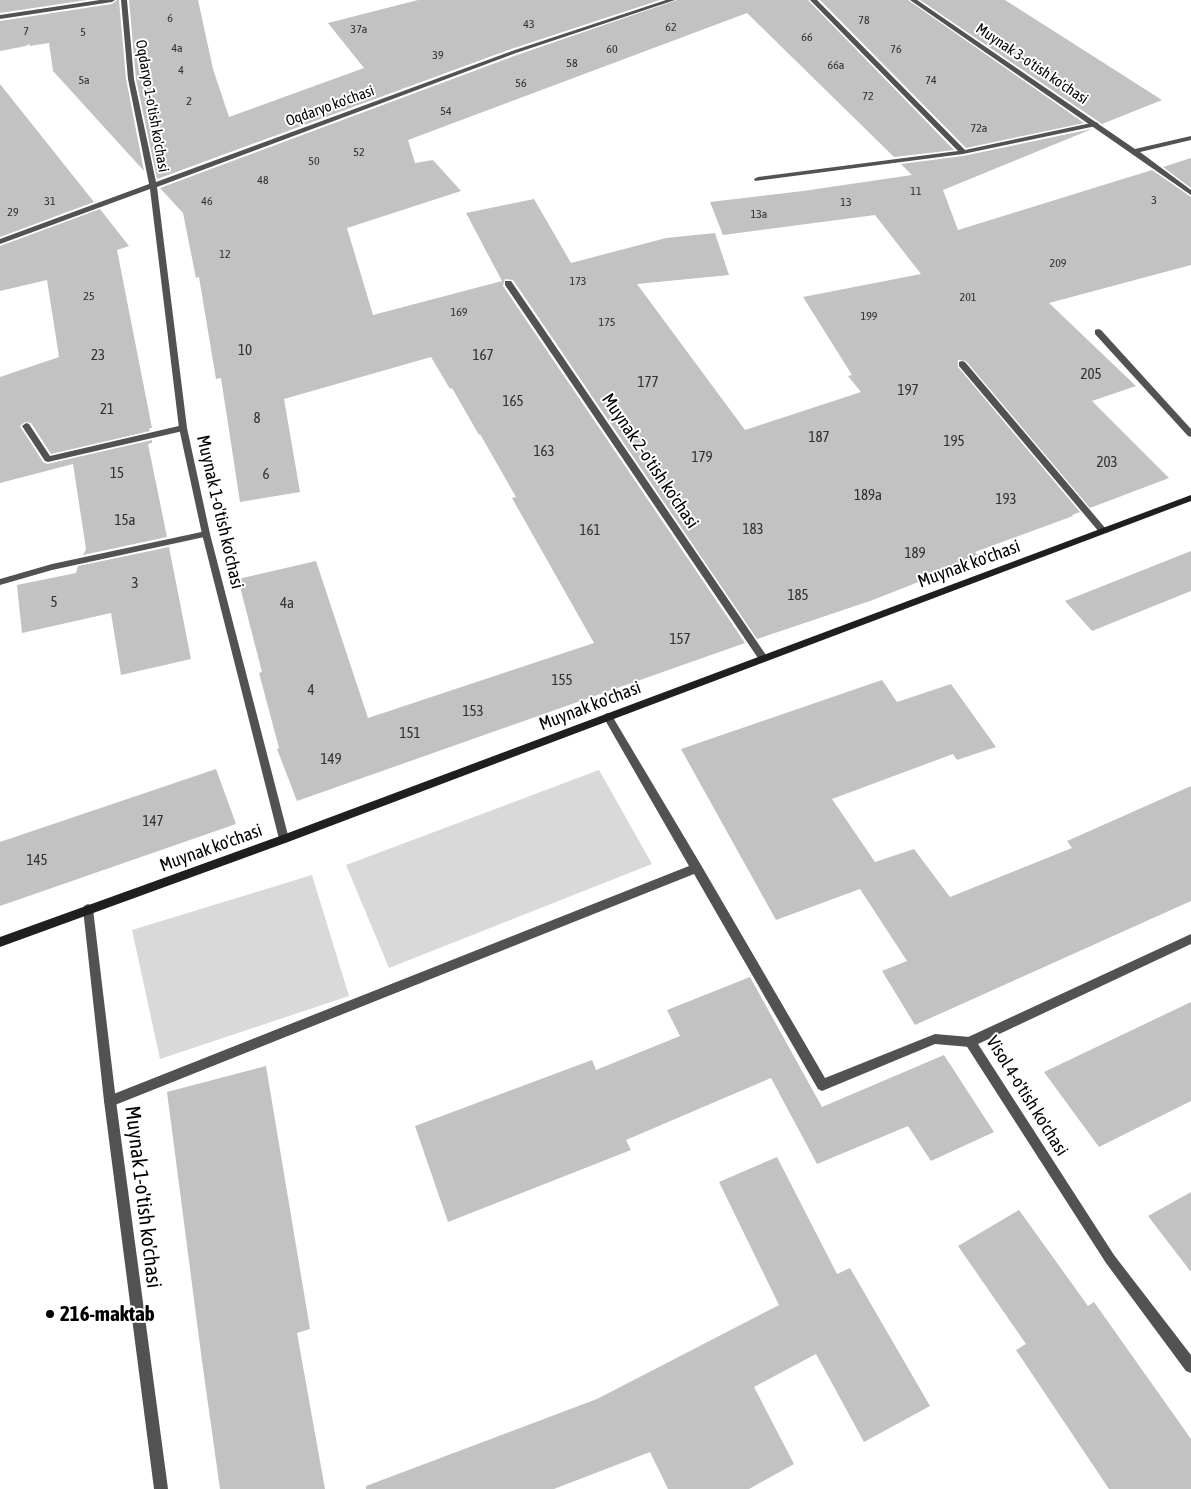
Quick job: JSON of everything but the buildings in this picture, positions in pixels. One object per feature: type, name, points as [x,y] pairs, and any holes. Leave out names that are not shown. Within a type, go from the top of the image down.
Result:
[{"type":"street","points":[[0,18],[112,0]]},
{"type":"street","name":"Oqdaryo 1-o'tish ko'chasi","points":[[124,0],[132,79],[153,186]]},
{"type":"street","name":"Oqdaryo ko'chasi","points":[[0,242],[514,52],[672,0]]},
{"type":"street","points":[[813,0],[962,152]]},
{"type":"street","name":"Muynak 3-o'tish ko'chasi","points":[[913,0],[1096,124],[1191,193]]},
{"type":"street","points":[[758,179],[962,152],[1096,124]]},
{"type":"street","points":[[1134,151],[1191,138]]},
{"type":"street","name":"Muynak 1-o'tish ko'chasi","points":[[153,186],[183,428],[206,534],[284,839]]},
{"type":"street","name":"Muynak 2-o'tish ko'chasi","points":[[508,283],[763,658]]},
{"type":"street","points":[[1098,332],[1191,434]]},
{"type":"street","points":[[962,364],[1103,531]]},
{"type":"street","points":[[26,426],[48,459],[183,428]]},
{"type":"street","name":"Muynak ko'chasi","points":[[0,942],[284,839],[1191,498]]},
{"type":"street","points":[[0,582],[52,567],[206,534]]},
{"type":"street","points":[[608,717],[822,1085],[935,1039],[970,1042]]},
{"type":"street","points":[[110,1101],[697,868]]},
{"type":"street","name":"Muynak 1-o'tish ko'chasi","points":[[88,909],[110,1101],[161,1489]]},
{"type":"street","name":"Visol 4-o'tish ko'chasi","points":[[1191,939],[970,1042],[1110,1259],[1191,1366]]},
{"type":"shaded area","points":[[599,770],[652,864],[389,968],[346,865]]},
{"type":"shaded area","points":[[312,875],[349,996],[160,1059],[132,930]]},
{"type":"place","name":"216-maktab","points":[[50,1314]]}]
